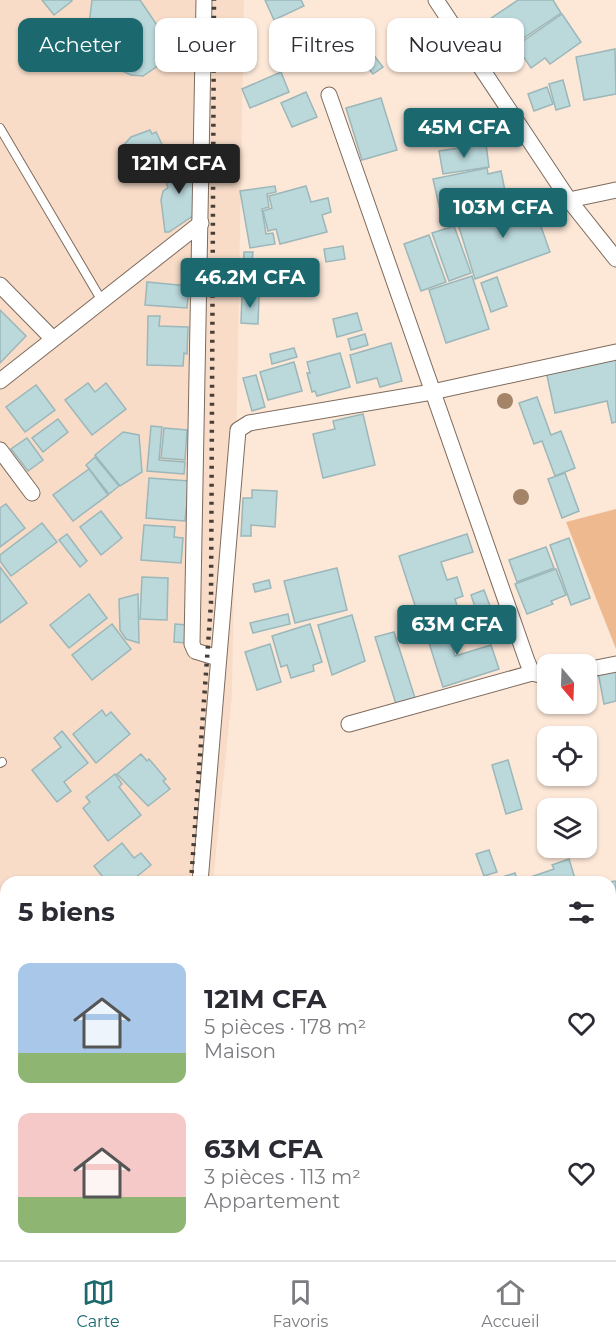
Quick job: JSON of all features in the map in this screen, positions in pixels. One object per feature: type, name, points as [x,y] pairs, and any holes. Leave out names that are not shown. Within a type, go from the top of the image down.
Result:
[{"type":"street","points":[[204,0],[192,644],[195,651],[218,658]]},
{"type":"street","points":[[436,0],[569,200],[616,259]]},
{"type":"street","points":[[329,95],[432,392],[537,667]]},
{"type":"street","points":[[569,200],[616,190]]},
{"type":"street","points":[[0,381],[201,223]]},
{"type":"street","points":[[0,285],[53,339]]},
{"type":"street","points":[[200,876],[238,430],[249,423],[432,392],[616,352]]},
{"type":"street","points":[[0,450],[32,493]]},
{"type":"street","points":[[597,668],[616,664]]},
{"type":"street","points":[[349,724],[537,676]]},
{"type":"lane","points":[[0,128],[102,301]]},
{"type":"shaded area","points":[[0,0],[244,0],[244,18],[155,18],[155,72],[243,72],[232,695],[214,876],[0,876]]},
{"type":"shaded area","points":[[616,509],[616,649],[566,522]]},
{"type":"building","points":[[42,0],[71,0],[72,1],[54,15]]},
{"type":"building","points":[[92,0],[140,0],[155,22],[155,68],[143,76],[124,72],[143,72],[143,18],[90,18]]},
{"type":"building","points":[[265,0],[301,0],[304,6],[278,18],[273,18]]},
{"type":"building","points":[[518,0],[553,0],[561,13],[524,38],[524,18],[491,18]]},
{"type":"building","points":[[562,14],[581,42],[550,64],[545,58],[531,68],[524,58],[524,40]]},
{"type":"building","points":[[615,49],[616,94],[584,100],[576,57]]},
{"type":"building","points":[[375,57],[383,67],[373,74],[371,72],[375,72]]},
{"type":"building","points":[[281,72],[289,92],[250,108],[242,89]]},
{"type":"building","points":[[563,80],[570,106],[556,110],[549,84]]},
{"type":"building","points":[[547,87],[553,104],[534,111],[528,94]]},
{"type":"building","points":[[306,92],[317,117],[292,127],[281,103]]},
{"type":"building","points":[[381,98],[397,150],[362,160],[346,108]]},
{"type":"building","points":[[150,130],[152,134],[156,132],[171,163],[162,174],[144,180],[133,170],[122,147],[131,137]]},
{"type":"building","points":[[486,144],[489,167],[443,174],[439,151]]},
{"type":"building","points":[[186,158],[194,162],[197,213],[169,232],[165,232],[161,200],[163,191],[168,188],[164,176]]},
{"type":"building","points":[[487,168],[488,174],[501,171],[508,206],[442,219],[433,179]]},
{"type":"building","points":[[275,186],[276,192],[267,194],[269,207],[262,209],[266,234],[273,233],[275,244],[250,248],[240,191]]},
{"type":"building","points":[[306,186],[311,202],[328,198],[331,212],[322,215],[327,232],[280,244],[276,229],[268,231],[263,211],[272,208],[269,196]]},
{"type":"building","points":[[532,201],[550,252],[475,279],[458,224]]},
{"type":"building","points":[[454,226],[471,273],[449,281],[432,233]]},
{"type":"building","points":[[429,235],[446,282],[421,291],[404,244]]},
{"type":"building","points":[[343,246],[345,259],[326,262],[324,249]]},
{"type":"building","points":[[244,252],[253,252],[252,261],[261,261],[259,290],[242,289]]},
{"type":"building","points":[[472,276],[489,329],[446,343],[429,290]]},
{"type":"building","points":[[497,277],[507,306],[491,312],[481,283]]},
{"type":"building","points":[[147,282],[189,286],[187,308],[145,305]]},
{"type":"building","points":[[242,295],[259,295],[258,324],[241,323]]},
{"type":"building","points":[[0,310],[26,336],[0,363]]},
{"type":"building","points":[[357,313],[362,330],[337,337],[333,319]]},
{"type":"building","points":[[148,316],[160,316],[159,326],[188,327],[187,354],[184,353],[183,366],[147,365]]},
{"type":"building","points":[[365,334],[368,345],[351,350],[348,339]]},
{"type":"building","points":[[391,343],[402,381],[380,387],[377,378],[357,383],[350,355]]},
{"type":"building","points":[[294,348],[297,357],[272,364],[270,354]]},
{"type":"building","points":[[340,353],[350,387],[317,396],[315,391],[312,392],[307,373],[310,373],[307,362]]},
{"type":"building","points":[[616,357],[616,422],[612,423],[607,401],[555,413],[546,371]]},
{"type":"building","points":[[294,362],[302,391],[268,400],[260,372]]},
{"type":"building","points":[[256,375],[265,407],[252,411],[243,378]]},
{"type":"building","points":[[88,383],[95,392],[106,383],[126,409],[92,435],[65,400]]},
{"type":"building","points":[[36,385],[55,410],[25,432],[6,407]]},
{"type":"building","points":[[537,397],[551,435],[561,431],[575,468],[555,476],[542,441],[534,444],[519,403]]},
{"type":"building","points":[[363,414],[375,465],[323,478],[313,434],[335,429],[333,421]]},
{"type":"building","points":[[58,419],[68,432],[43,452],[32,438]]},
{"type":"building","points":[[151,426],[162,427],[159,460],[185,462],[184,474],[147,471]]},
{"type":"building","points":[[164,428],[187,430],[185,460],[161,458]]},
{"type":"building","points":[[123,432],[139,435],[142,472],[120,486],[95,455]]},
{"type":"building","points":[[27,438],[43,460],[28,471],[11,449]]},
{"type":"building","points":[[95,457],[119,486],[109,494],[86,465]]},
{"type":"building","points":[[89,469],[108,495],[73,521],[53,495]]},
{"type":"building","points":[[565,473],[579,511],[562,518],[548,479]]},
{"type":"building","points":[[149,478],[189,481],[185,521],[146,518]]},
{"type":"building","points":[[252,490],[277,491],[275,527],[251,525],[251,536],[241,536],[243,498],[252,498]]},
{"type":"building","points":[[6,504],[25,528],[0,547],[0,508]]},
{"type":"building","points":[[101,511],[122,538],[101,555],[80,527]]},
{"type":"building","points":[[42,523],[57,542],[11,576],[0,561],[0,555]]},
{"type":"building","points":[[144,525],[175,527],[174,537],[183,538],[181,563],[141,560]]},
{"type":"building","points":[[67,534],[87,561],[80,567],[59,540]]},
{"type":"building","points":[[467,534],[473,552],[441,562],[447,580],[457,577],[463,596],[455,599],[458,609],[420,621],[399,556]]},
{"type":"building","points":[[569,538],[590,598],[571,605],[550,545]]},
{"type":"building","points":[[546,547],[554,568],[517,582],[509,560]]},
{"type":"building","points":[[0,567],[27,603],[0,623]]},
{"type":"building","points":[[337,568],[347,610],[295,623],[284,581]]},
{"type":"building","points":[[556,569],[566,595],[551,601],[553,604],[527,614],[515,584]]},
{"type":"building","points":[[142,577],[168,578],[167,620],[140,619]]},
{"type":"building","points":[[269,580],[271,588],[255,592],[253,584]]},
{"type":"building","points":[[484,590],[490,606],[476,610],[471,595]]},
{"type":"building","points":[[89,594],[107,618],[69,648],[50,625]]},
{"type":"building","points":[[138,594],[139,643],[126,639],[120,630],[119,599]]},
{"type":"building","points":[[288,614],[290,624],[253,633],[250,623]]},
{"type":"building","points":[[352,615],[365,661],[332,675],[318,625]]},
{"type":"building","points":[[443,617],[455,656],[491,645],[499,669],[443,687],[423,624]]},
{"type":"building","points":[[112,624],[131,649],[92,680],[72,655]]},
{"type":"building","points":[[175,624],[187,625],[186,643],[174,642]]},
{"type":"building","points":[[310,624],[322,662],[313,665],[314,671],[291,678],[287,665],[281,667],[272,636]]},
{"type":"building","points":[[394,632],[415,698],[396,704],[375,637]]},
{"type":"building","points":[[270,644],[281,682],[257,690],[245,652]]},
{"type":"building","points":[[616,669],[616,701],[604,704],[598,672]]},
{"type":"building","points":[[102,710],[106,716],[111,712],[130,734],[96,763],[73,734]]},
{"type":"building","points":[[62,731],[88,763],[64,782],[71,791],[57,802],[32,770],[61,747],[54,738]]},
{"type":"building","points":[[141,754],[147,761],[149,759],[166,779],[163,781],[170,789],[148,806],[117,774]]},
{"type":"building","points":[[508,760],[522,809],[506,814],[492,765]]},
{"type":"building","points":[[115,774],[122,784],[119,787],[141,815],[108,841],[83,808],[90,802],[86,797]]},
{"type":"building","points":[[122,843],[134,858],[141,853],[151,865],[137,876],[102,876],[94,866]]},
{"type":"building","points":[[489,850],[497,872],[484,876],[476,854]]},
{"type":"building","points":[[569,859],[574,876],[534,876],[554,869],[552,865]]},
{"type":"railway","points":[[191,876],[211,603],[214,0]]}]
